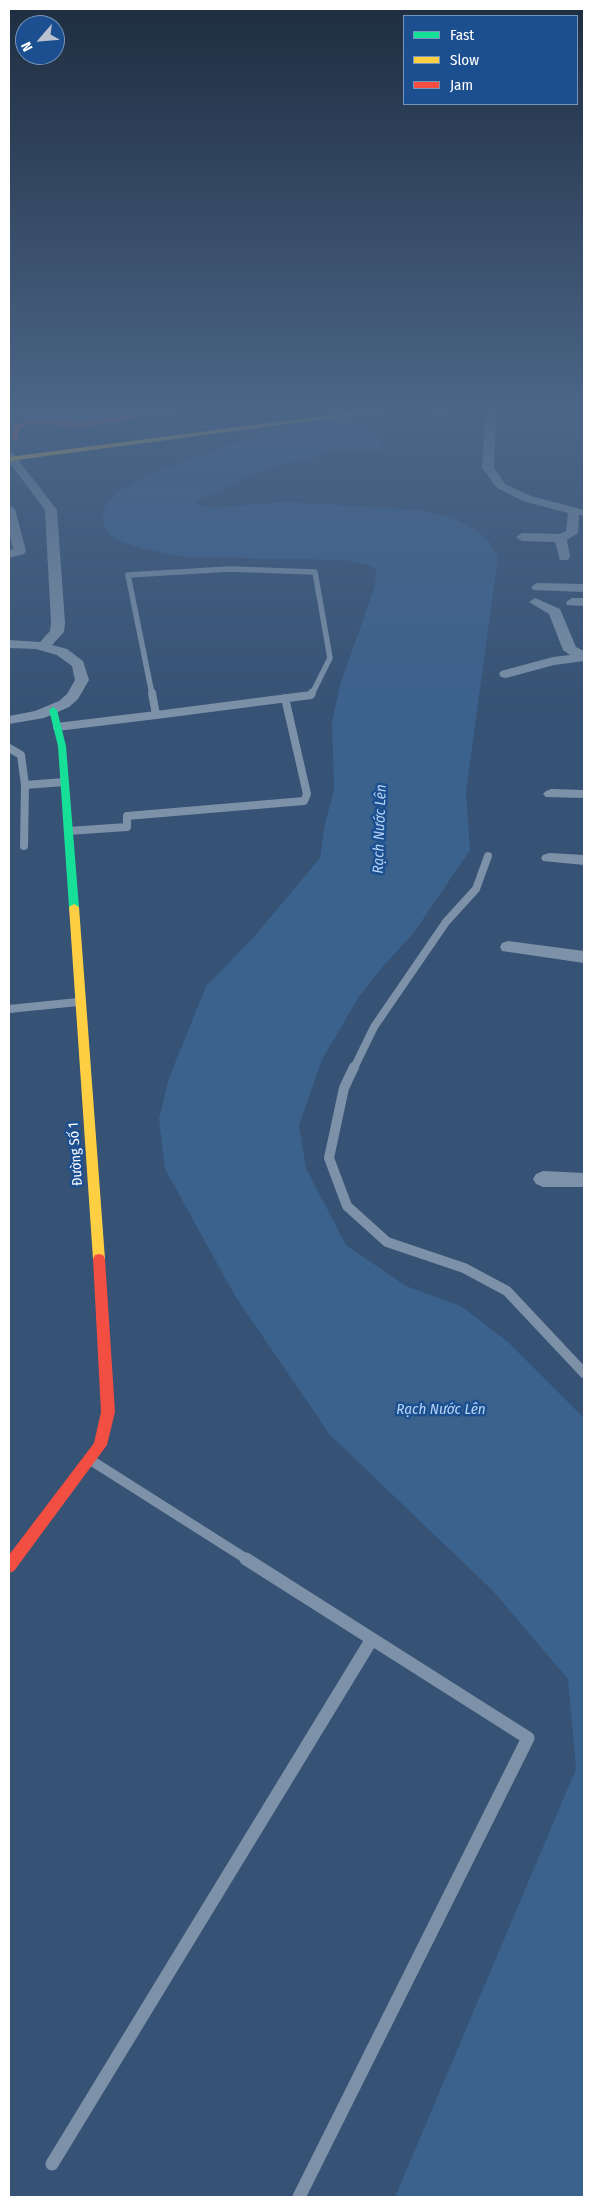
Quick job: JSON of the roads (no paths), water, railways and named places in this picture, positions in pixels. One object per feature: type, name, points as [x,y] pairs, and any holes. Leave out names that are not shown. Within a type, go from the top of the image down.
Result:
[{"type":"main road","name":"Đường Số 1","points":[[9,1566],[100,1445],[108,1412],[103,1316],[62,746],[53,710]]},
{"type":"street","points":[[9,554],[20,551],[10,511]]},
{"type":"street","points":[[44,646],[57,632],[58,623],[54,522],[51,511]]},
{"type":"street","points":[[564,557],[579,512]]},
{"type":"street","points":[[522,537],[572,535]]},
{"type":"street","points":[[537,587],[584,588]]},
{"type":"street","points":[[535,602],[556,612],[570,650],[584,656]]},
{"type":"street","points":[[9,644],[44,646],[62,652],[78,664],[82,672],[82,680],[74,696],[53,710],[24,719],[9,720]]},
{"type":"street","points":[[506,674],[553,661],[584,656]]},
{"type":"street","points":[[551,794],[584,794]]},
{"type":"street","points":[[550,858],[584,860]]},
{"type":"street","points":[[508,947],[584,957]]},
{"type":"street","points":[[542,1179],[584,1180]]},
{"type":"lane","points":[[57,727],[156,715],[311,695],[330,658],[315,572],[230,569],[128,575],[156,715]]},
{"type":"lane","points":[[67,831],[127,827],[126,816],[304,801],[307,794],[286,698]]},
{"type":"lane","points":[[9,748],[12,748],[21,755],[25,785],[24,846]]},
{"type":"lane","points":[[25,785],[64,782]]},
{"type":"lane","points":[[488,856],[476,888],[446,922],[374,1027],[344,1088],[329,1158],[347,1206],[387,1242],[464,1268],[507,1291],[584,1373]]},
{"type":"lane","points":[[9,1009],[80,1001]]},
{"type":"lane","points":[[90,1460],[528,1738],[299,2197]]},
{"type":"lane","points":[[52,2164],[372,1639]]},
{"type":"water","name":"Rạch Nước Lên","points":[[103,511],[422,511],[451,517],[478,531],[489,542],[498,556],[466,792],[470,850],[413,934],[384,965],[358,998],[322,1060],[299,1125],[306,1168],[346,1245],[406,1286],[461,1306],[507,1341],[584,1418],[584,2197],[395,2197],[576,1769],[568,1679],[493,1591],[330,1435],[235,1296],[165,1169],[159,1119],[169,1078],[206,986],[253,938],[320,858],[325,823],[334,790],[332,723],[340,685],[375,586],[376,570],[369,565],[344,560],[185,557],[145,549],[122,542],[110,535],[103,524]]}]
